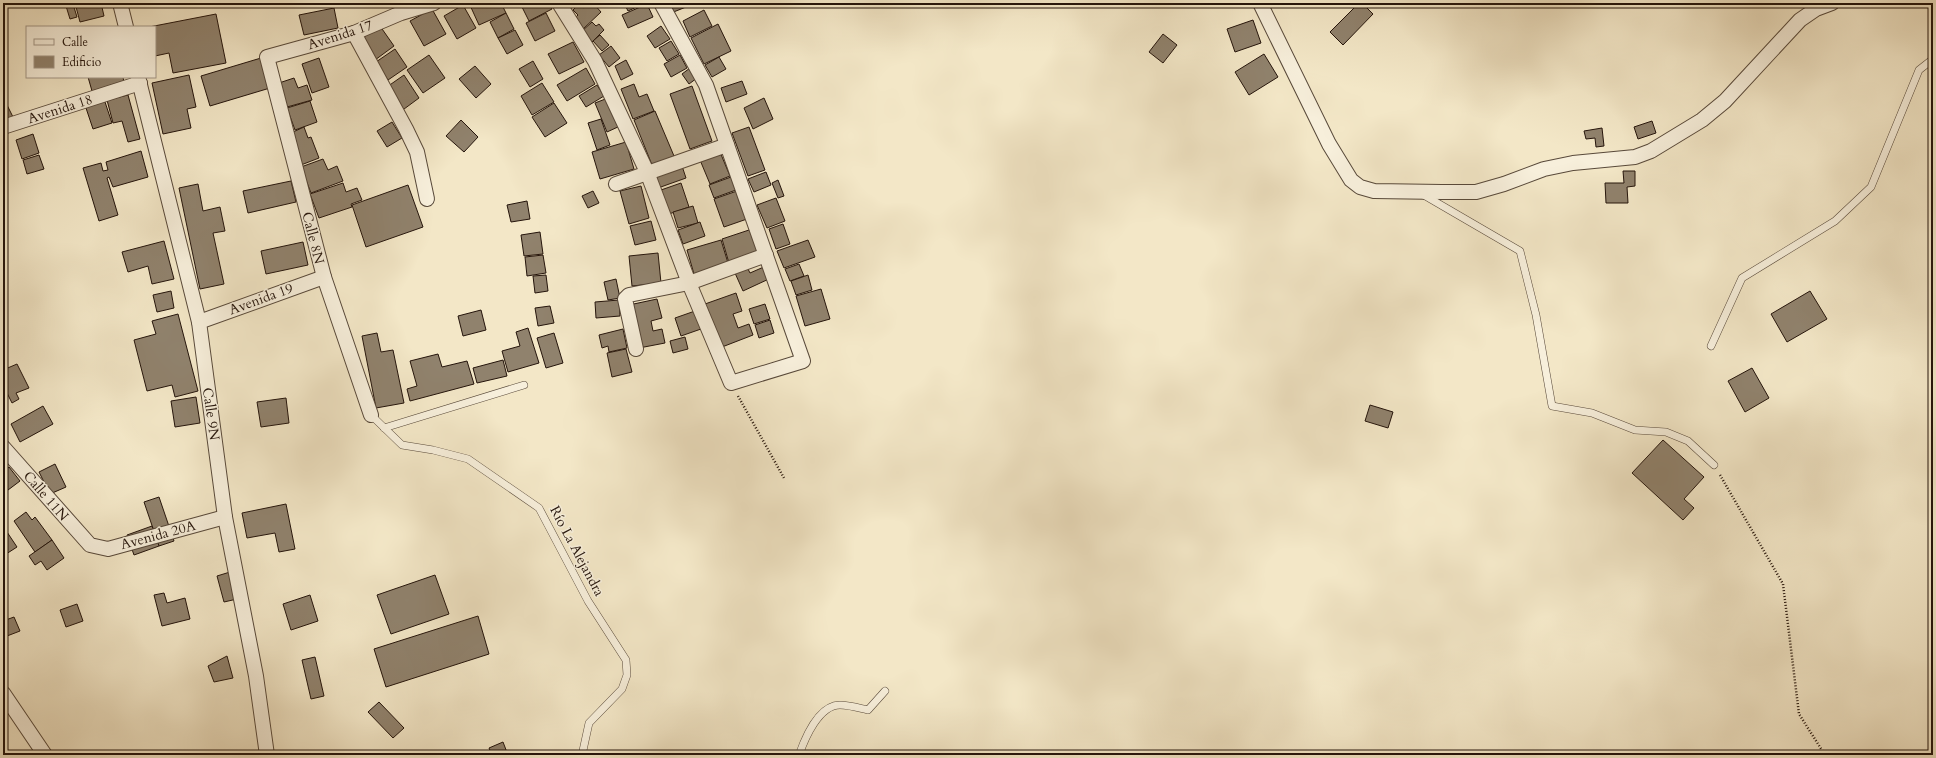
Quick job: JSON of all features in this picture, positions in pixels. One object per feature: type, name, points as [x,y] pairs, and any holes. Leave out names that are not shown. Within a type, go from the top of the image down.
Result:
[{"type":"street","points":[[120,3],[126,26]]},
{"type":"street","name":"Avenida 17","points":[[267,57],[354,33],[401,14],[434,3]]},
{"type":"street","points":[[559,3],[595,61],[647,172],[689,283],[731,383],[803,361],[706,85],[661,3]]},
{"type":"street","points":[[1260,3],[1329,144],[1351,180],[1360,187],[1374,191],[1418,192],[1476,192],[1504,184],[1544,169],[1580,162],[1635,157],[1651,152],[1702,120],[1720,106],[1800,20],[1816,9],[1832,3]]},
{"type":"street","points":[[354,33],[406,128],[417,152],[427,199]]},
{"type":"street","name":"Calle 8N","points":[[267,57],[324,277],[371,415]]},
{"type":"street","name":"Avenida 18","points":[[3,127],[139,80]]},
{"type":"street","name":"Calle 9N","points":[[139,80],[199,322],[225,517],[256,676],[267,755]]},
{"type":"street","points":[[616,184],[727,145]]},
{"type":"street","points":[[636,348],[625,299],[628,296],[689,283],[766,256]]},
{"type":"street","name":"Avenida 19","points":[[199,322],[324,277]]},
{"type":"street","name":"Calle 11N","points":[[3,447],[90,545]]},
{"type":"street","name":"Avenida 20A","points":[[90,545],[108,549],[225,517]]},
{"type":"street","points":[[3,693],[45,755]]},
{"type":"lane","points":[[1711,346],[1742,278],[1835,221],[1871,187],[1919,70],[1933,59]]},
{"type":"lane","points":[[1418,192],[1520,251],[1536,315],[1552,406],[1592,413],[1635,430],[1666,432],[1688,441],[1714,465]]},
{"type":"lane","points":[[384,428],[524,385]]},
{"type":"lane","name":"Río La Alejandra","points":[[371,415],[402,445],[433,450],[468,459],[539,508],[588,601],[626,660],[627,675],[622,689],[589,723],[582,755]]},
{"type":"lane","points":[[799,755],[809,730],[822,713],[839,705],[868,710],[885,692]]},
{"type":"path","points":[[731,383],[784,478]]},
{"type":"path","points":[[1714,465],[1783,584],[1799,714],[1825,755]]},
{"type":"building","points":[[75,3],[101,3],[104,16],[80,22]]},
{"type":"building","points":[[469,3],[501,3],[506,13],[479,25]]},
{"type":"building","points":[[526,3],[549,3],[552,9],[529,21],[521,5]]},
{"type":"building","points":[[589,3],[593,3],[601,12],[582,30],[573,20],[578,15],[573,10],[579,4],[584,8]]},
{"type":"building","points":[[624,3],[642,3],[643,4],[628,11]]},
{"type":"building","points":[[667,3],[690,3],[691,5],[671,13]]},
{"type":"building","points":[[1359,3],[1362,3],[1373,14],[1343,45],[1330,32]]},
{"type":"building","points":[[73,4],[77,17],[70,19],[66,6]]},
{"type":"building","points":[[647,4],[653,17],[628,28],[622,15]]},
{"type":"building","points":[[463,5],[476,28],[457,39],[444,16]]},
{"type":"building","points":[[334,8],[338,28],[304,35],[299,15]]},
{"type":"building","points":[[432,9],[446,34],[424,46],[410,21]]},
{"type":"building","points":[[704,10],[712,26],[690,37],[683,21]]},
{"type":"building","points":[[506,13],[514,29],[498,38],[490,22]]},
{"type":"building","points":[[546,13],[555,31],[535,41],[526,23]]},
{"type":"building","points":[[216,14],[226,63],[173,73],[169,53],[156,56],[156,26],[154,26]]},
{"type":"building","points":[[1253,20],[1261,43],[1235,52],[1227,29]]},
{"type":"building","points":[[592,22],[596,26],[599,24],[604,30],[592,42],[582,31]]},
{"type":"building","points":[[718,24],[731,51],[704,64],[691,38]]},
{"type":"building","points":[[380,26],[394,46],[375,60],[361,39]]},
{"type":"building","points":[[661,26],[670,39],[655,48],[647,36]]},
{"type":"building","points":[[515,30],[523,45],[507,54],[498,38]]},
{"type":"building","points":[[1163,34],[1177,45],[1163,63],[1149,52]]},
{"type":"building","points":[[600,35],[609,45],[602,51],[593,41]]},
{"type":"building","points":[[671,41],[679,54],[667,61],[659,48]]},
{"type":"building","points":[[573,42],[584,62],[559,74],[548,54]]},
{"type":"building","points":[[611,46],[620,58],[609,67],[599,55]]},
{"type":"building","points":[[395,49],[407,67],[388,80],[376,62]]},
{"type":"building","points":[[1264,54],[1278,77],[1249,95],[1235,72]]},
{"type":"building","points":[[429,55],[445,78],[423,93],[407,70]]},
{"type":"building","points":[[680,55],[687,68],[671,77],[664,64]]},
{"type":"building","points":[[719,57],[726,69],[712,77],[705,65]]},
{"type":"building","points":[[261,58],[270,88],[210,106],[201,76]]},
{"type":"building","points":[[319,58],[329,87],[312,93],[302,64]]},
{"type":"building","points":[[626,60],[633,74],[621,80],[615,66]]},
{"type":"building","points":[[533,61],[543,79],[530,87],[519,69]]},
{"type":"building","points":[[475,66],[491,84],[476,98],[459,79]]},
{"type":"building","points":[[586,68],[595,84],[567,101],[557,85]]},
{"type":"building","points":[[690,68],[697,78],[689,84],[682,74]]},
{"type":"building","points":[[189,75],[196,107],[187,109],[191,128],[163,134],[152,83]]},
{"type":"building","points":[[404,75],[419,98],[400,112],[384,89]]},
{"type":"building","points":[[88,78],[123,78],[124,83],[92,91]]},
{"type":"building","points":[[294,78],[298,88],[307,85],[312,100],[287,107],[279,83]]},
{"type":"building","points":[[742,81],[747,94],[726,102],[721,88]]},
{"type":"building","points":[[542,83],[554,102],[532,115],[521,96]]},
{"type":"building","points":[[634,84],[639,97],[647,94],[654,111],[633,119],[621,89]]},
{"type":"building","points":[[597,85],[604,96],[586,107],[579,96]]},
{"type":"building","points":[[692,86],[712,141],[690,149],[670,94]]},
{"type":"building","points":[[128,95],[140,139],[128,142],[122,121],[113,123],[107,100]]},
{"type":"building","points":[[608,98],[620,126],[607,132],[595,103]]},
{"type":"building","points":[[764,98],[773,119],[753,129],[744,108]]},
{"type":"building","points":[[104,99],[112,123],[93,129],[85,105]]},
{"type":"building","points":[[5,101],[13,117],[3,122],[3,102]]},
{"type":"building","points":[[310,101],[317,122],[295,130],[287,108]]},
{"type":"building","points":[[554,103],[567,123],[545,137],[532,117]]},
{"type":"building","points":[[655,111],[674,156],[652,165],[634,120]]},
{"type":"building","points":[[601,119],[610,145],[597,150],[588,123]]},
{"type":"building","points":[[461,120],[478,137],[464,152],[446,136]]},
{"type":"building","points":[[1652,121],[1656,133],[1638,139],[1634,127]]},
{"type":"building","points":[[392,122],[402,138],[387,147],[377,131]]},
{"type":"building","points":[[304,127],[308,138],[311,137],[319,158],[301,165],[292,143],[296,141],[293,132]]},
{"type":"building","points":[[749,127],[765,170],[748,176],[732,133]]},
{"type":"building","points":[[1602,128],[1604,146],[1596,147],[1595,138],[1586,139],[1584,131]]},
{"type":"building","points":[[33,134],[39,153],[22,159],[16,140]]},
{"type":"building","points":[[626,142],[634,169],[600,179],[592,152]]},
{"type":"building","points":[[141,151],[148,177],[113,187],[109,177],[107,178],[118,215],[99,221],[83,168],[101,163],[103,171],[108,170],[106,162]]},
{"type":"building","points":[[720,152],[730,176],[710,184],[700,160]]},
{"type":"building","points":[[39,155],[44,169],[27,174],[23,160]]},
{"type":"building","points":[[323,159],[328,170],[337,166],[343,181],[311,193],[301,167]]},
{"type":"building","points":[[681,163],[686,178],[658,188],[653,173]]},
{"type":"building","points":[[1623,171],[1635,171],[1635,186],[1627,187],[1628,203],[1606,203],[1605,183],[1624,183]]},
{"type":"building","points":[[766,172],[771,185],[754,192],[748,179]]},
{"type":"building","points":[[731,177],[736,190],[714,198],[709,185]]},
{"type":"building","points":[[778,180],[784,196],[778,198],[772,183]]},
{"type":"building","points":[[291,181],[296,202],[248,213],[243,191]]},
{"type":"building","points":[[343,183],[346,192],[357,188],[362,200],[351,204],[352,207],[319,218],[310,194]]},
{"type":"building","points":[[681,183],[689,207],[669,214],[661,190]]},
{"type":"building","points":[[198,184],[203,211],[220,207],[225,231],[213,233],[224,284],[200,289],[179,188]]},
{"type":"building","points":[[408,185],[423,227],[366,247],[352,205]]},
{"type":"building","points":[[641,186],[649,218],[629,224],[620,191]]},
{"type":"building","points":[[593,191],[599,203],[588,208],[582,196]]},
{"type":"building","points":[[737,191],[747,219],[724,227],[714,199]]},
{"type":"building","points":[[776,198],[785,221],[767,228],[757,205]]},
{"type":"building","points":[[527,201],[530,219],[511,222],[507,205]]},
{"type":"building","points":[[693,206],[698,223],[678,228],[673,212]]},
{"type":"building","points":[[651,221],[656,240],[635,245],[630,226]]},
{"type":"building","points":[[700,222],[705,236],[683,244],[678,230]]},
{"type":"building","points":[[783,224],[790,244],[776,249],[769,229]]},
{"type":"building","points":[[752,229],[760,253],[729,263],[722,239]]},
{"type":"building","points":[[540,232],[543,254],[524,256],[521,235]]},
{"type":"building","points":[[721,240],[728,263],[694,274],[687,250]]},
{"type":"building","points":[[808,240],[815,257],[784,268],[777,251]]},
{"type":"building","points":[[164,241],[174,279],[152,284],[148,266],[128,272],[122,252]]},
{"type":"building","points":[[303,242],[308,265],[266,274],[261,251]]},
{"type":"building","points":[[658,253],[661,283],[632,286],[629,256]]},
{"type":"building","points":[[543,255],[546,273],[527,276],[525,257]]},
{"type":"building","points":[[799,264],[804,276],[790,281],[785,269]]},
{"type":"building","points":[[766,266],[771,278],[743,291],[735,273],[747,267],[750,273]]},
{"type":"building","points":[[546,275],[548,291],[535,293],[533,276]]},
{"type":"building","points":[[808,275],[812,290],[796,295],[791,281]]},
{"type":"building","points":[[616,279],[620,298],[608,300],[604,282]]},
{"type":"building","points":[[821,289],[830,319],[805,326],[796,296]]},
{"type":"building","points":[[171,291],[174,308],[157,312],[153,295]]},
{"type":"building","points":[[1810,291],[1827,319],[1787,342],[1771,314]]},
{"type":"building","points":[[736,293],[742,311],[733,314],[738,328],[749,324],[753,335],[722,347],[705,304]]},
{"type":"building","points":[[657,299],[662,318],[651,321],[653,331],[662,329],[665,343],[639,348],[629,305]]},
{"type":"building","points":[[619,300],[620,316],[596,318],[595,302]]},
{"type":"building","points":[[765,304],[770,319],[754,324],[749,309]]},
{"type":"building","points":[[550,306],[554,323],[538,326],[535,308]]},
{"type":"building","points":[[481,310],[486,330],[463,336],[458,316]]},
{"type":"building","points":[[695,311],[701,329],[681,336],[675,318]]},
{"type":"building","points":[[178,314],[198,391],[175,397],[172,385],[147,391],[134,340],[156,334],[152,321]]},
{"type":"building","points":[[770,320],[774,333],[759,338],[755,325]]},
{"type":"building","points":[[528,328],[539,363],[508,372],[502,351],[520,346],[516,332]]},
{"type":"building","points":[[623,329],[627,348],[609,352],[608,346],[602,348],[599,335]]},
{"type":"building","points":[[377,333],[381,352],[393,350],[404,403],[376,408],[362,336]]},
{"type":"building","points":[[554,333],[563,363],[546,368],[537,338]]},
{"type":"building","points":[[685,337],[688,349],[673,353],[670,341]]},
{"type":"building","points":[[626,349],[632,372],[612,377],[607,353]]},
{"type":"building","points":[[438,354],[442,367],[467,361],[474,384],[410,401],[407,389],[417,386],[410,361]]},
{"type":"building","points":[[503,360],[507,376],[477,383],[473,368]]},
{"type":"building","points":[[17,364],[29,388],[16,393],[19,399],[12,403],[3,385],[3,370]]},
{"type":"building","points":[[1752,368],[1769,398],[1745,412],[1728,381]]},
{"type":"building","points":[[196,397],[200,423],[175,427],[171,401]]},
{"type":"building","points":[[286,398],[289,423],[261,427],[257,402]]},
{"type":"building","points":[[1370,405],[1393,412],[1388,428],[1365,421]]},
{"type":"building","points":[[43,406],[53,424],[20,442],[11,424]]},
{"type":"building","points":[[1663,440],[1704,477],[1684,499],[1694,508],[1683,520],[1632,473]]},
{"type":"building","points":[[55,464],[66,487],[50,494],[39,472]]},
{"type":"building","points":[[9,467],[20,481],[4,493],[3,471]]},
{"type":"building","points":[[159,497],[174,541],[159,546],[144,502]]},
{"type":"building","points":[[286,504],[295,549],[279,552],[275,533],[247,538],[242,513]]},
{"type":"building","points":[[26,512],[32,520],[35,517],[52,540],[35,552],[14,521]]},
{"type":"building","points":[[3,526],[17,547],[3,556]]},
{"type":"building","points":[[152,526],[159,546],[134,555],[127,535]]},
{"type":"building","points":[[52,540],[64,558],[47,570],[41,561],[35,565],[29,556]]},
{"type":"building","points":[[230,572],[237,599],[224,602],[217,576]]},
{"type":"building","points":[[435,575],[449,614],[391,634],[377,595]]},
{"type":"building","points":[[3,586],[7,595],[3,597]]},
{"type":"building","points":[[164,593],[167,603],[185,598],[190,619],[162,626],[154,595]]},
{"type":"building","points":[[310,595],[318,621],[291,630],[283,604]]},
{"type":"building","points":[[77,604],[83,621],[66,627],[60,610]]},
{"type":"building","points":[[478,616],[489,654],[386,687],[374,649]]},
{"type":"building","points":[[14,617],[20,631],[7,636],[3,621]]},
{"type":"building","points":[[227,656],[233,678],[214,682],[208,666]]},
{"type":"building","points":[[315,657],[324,696],[311,699],[302,660]]},
{"type":"building","points":[[379,702],[404,728],[393,738],[368,712]]},
{"type":"building","points":[[503,742],[508,755],[492,755],[489,748]]}]
